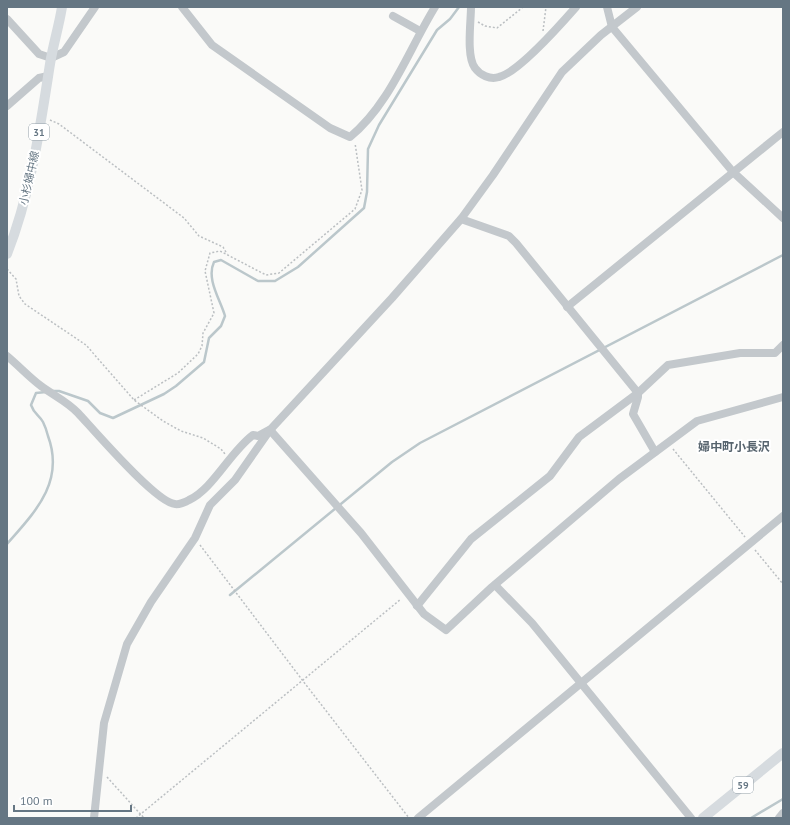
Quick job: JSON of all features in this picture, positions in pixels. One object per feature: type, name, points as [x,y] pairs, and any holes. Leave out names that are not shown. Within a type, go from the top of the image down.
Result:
[{"type":"main road","name":"小杉婦中線","points":[[7,254],[20,215],[32,169],[51,58],[62,7]]},
{"type":"main road","name":"59","points":[[703,818],[783,753]]},
{"type":"street","points":[[7,19],[38,54],[51,58],[64,52],[96,7]]},
{"type":"street","points":[[182,7],[212,45],[330,128],[350,137],[362,127],[382,100],[434,7]]},
{"type":"street","points":[[471,7],[470,48],[474,67],[484,77],[499,78],[522,63],[576,7]]},
{"type":"street","points":[[607,7],[612,26],[733,172],[783,218]]},
{"type":"street","points":[[94,818],[104,723],[127,644],[150,602],[195,538],[210,505],[235,480],[270,430],[392,298],[461,219],[493,175],[562,72],[612,26],[637,7]]},
{"type":"street","points":[[393,16],[420,31]]},
{"type":"street","points":[[7,106],[39,78],[48,76]]},
{"type":"street","points":[[567,307],[783,132]]},
{"type":"street","points":[[461,219],[509,236],[638,393],[633,414],[655,452]]},
{"type":"street","points":[[417,606],[471,539],[550,476],[579,437],[638,393],[668,365],[740,353],[775,353],[783,345]]},
{"type":"street","points":[[7,356],[41,386],[77,412],[103,442],[147,485],[169,502],[175,504],[189,501],[201,492],[244,442],[253,435],[258,436],[270,430]]},
{"type":"street","points":[[270,430],[361,533],[424,614],[446,630],[619,479],[697,421],[783,397]]},
{"type":"street","points":[[418,818],[783,516]]},
{"type":"street","points":[[496,585],[532,623],[691,818]]},
{"type":"street","points":[[779,818],[783,814]]},
{"type":"path","points":[[471,18],[485,26],[498,28],[523,7]]},
{"type":"path","points":[[542,42],[546,7]]},
{"type":"path","points":[[41,116],[59,124],[184,218],[199,236],[223,247],[228,256]]},
{"type":"path","points":[[134,400],[178,373],[198,354],[202,346],[203,333],[214,314],[205,271],[210,253],[220,251],[266,275],[279,273],[354,209],[362,190],[356,144],[350,137]]},
{"type":"path","points":[[7,269],[16,279],[19,296],[25,304],[86,345],[134,400],[180,431],[203,438],[221,449],[229,459]]},
{"type":"path","points":[[668,443],[783,584]]},
{"type":"path","points":[[195,538],[409,818]]},
{"type":"path","points":[[136,818],[303,681],[407,593]]},
{"type":"path","points":[[100,769],[144,818]]},
{"type":"waterway","points":[[53,391],[59,391],[88,401],[100,413],[113,418],[164,394],[176,386],[204,362],[209,338],[221,326],[225,316],[213,282],[212,269],[214,262],[221,260],[258,281],[275,281],[298,267],[364,208],[367,192],[368,149],[379,125],[437,30],[450,19],[459,7]]},
{"type":"waterway","points":[[230,595],[392,462],[420,443],[783,255]]},
{"type":"waterway","points":[[7,544],[37,508],[50,482],[53,468],[52,453],[44,424],[31,405],[36,393],[46,392]]},
{"type":"waterway","points":[[751,818],[783,799]]},
{"type":"district","name":"婦中町小長沢","points":[[734,446]]}]
